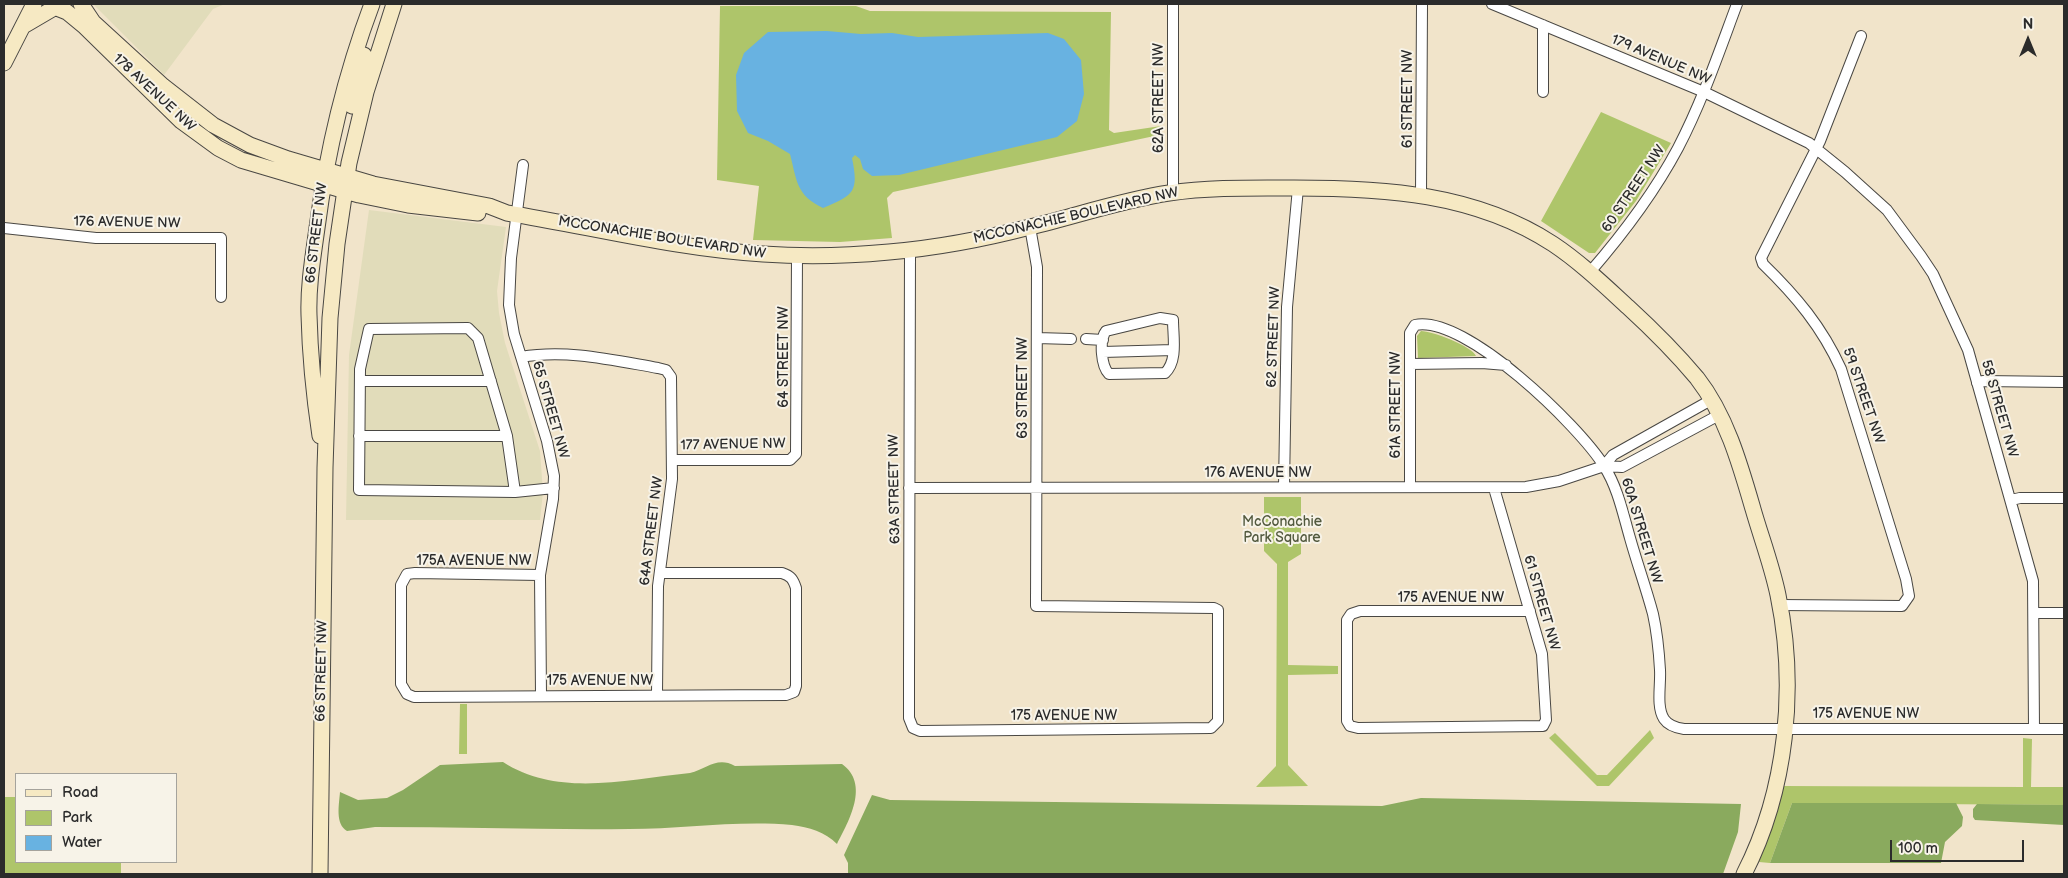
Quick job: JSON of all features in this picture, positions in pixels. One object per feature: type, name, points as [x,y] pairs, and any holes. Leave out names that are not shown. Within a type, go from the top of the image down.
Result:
[{"type":"street","points":[[4,63],[34,4]]},
{"type":"street","name":"178 AVENUE NW","points":[[81,4],[93,22],[121,48],[213,124],[270,153],[335,180]]},
{"type":"street","name":"66 STREET NW","points":[[325,468],[314,392],[309,315],[312,261],[335,180],[394,4]]},
{"type":"street","name":"62A STREET NW","points":[[1172,4],[1173,192]]},
{"type":"street","name":"61 STREET NW","points":[[1421,194],[1422,4]]},
{"type":"street","name":"179 AVENUE NW","points":[[1492,4],[1704,92],[1760,118],[1816,149]]},
{"type":"street","name":"60 STREET NW","points":[[1590,272],[1614,244],[1661,178],[1678,148],[1704,92],[1737,4]]},
{"type":"street","name":"66 STREET NW","points":[[320,874],[325,468],[328,427],[328,349],[334,270],[335,180],[352,62],[372,5]]},
{"type":"street","points":[[25,25],[56,6]]},
{"type":"street","name":"178 AVENUE NW","points":[[56,6],[67,12],[84,26],[162,105],[218,148],[255,165],[335,180]]},
{"type":"street","points":[[1542,92],[1543,25]]},
{"type":"street","name":"59 STREET NW","points":[[1780,605],[1902,606],[1909,596],[1898,552],[1841,369],[1814,319],[1792,292],[1763,264],[1762,258],[1816,149],[1861,36]]},
{"type":"street","name":"58 STREET NW","points":[[1816,149],[1887,210],[1922,256],[1933,274],[1962,335],[2033,581],[2034,728]]},
{"type":"street","name":"65 STREET NW","points":[[523,165],[512,214],[509,306],[514,334],[550,454],[554,488],[540,575],[540,695]]},
{"type":"street","name":"MCCONACHIE BOULEVARD NW","points":[[335,180],[374,184],[489,206],[512,214],[716,249],[798,256],[850,255],[910,250],[972,240],[1030,227],[1126,201],[1200,189],[1364,188],[1421,194],[1457,202],[1512,221],[1557,246],[1590,272],[1671,349],[1697,378],[1711,400],[1735,451],[1780,605],[1786,654],[1786,728],[1769,811],[1744,874]]},
{"type":"street","name":"62 STREET NW","points":[[1284,487],[1287,306],[1298,188]]},
{"type":"street","name":"63 STREET NW","points":[[1030,227],[1037,267],[1036,606],[1214,608],[1218,610],[1218,721],[1216,725]]},
{"type":"street","name":"176 AVENUE NW","points":[[4,228],[96,238],[221,238],[220,297]]},
{"type":"street","name":"63A STREET NW","points":[[910,250],[909,713],[913,728]]},
{"type":"street","name":"64 STREET NW","points":[[793,457],[797,448],[798,256]]},
{"type":"street","points":[[1167,318],[1173,320],[1173,350],[1173,360],[1165,373],[1109,374],[1103,366],[1104,333],[1110,328],[1167,318]]},
{"type":"street","name":"60A STREET NW","points":[[1416,325],[1423,324],[1455,335],[1507,365],[1582,438],[1604,466],[1617,494],[1653,614],[1659,656],[1661,706],[1663,718],[1670,724]]},
{"type":"street","name":"61A STREET NW","points":[[1410,487],[1410,333],[1416,325]]},
{"type":"street","points":[[515,492],[507,436],[478,338],[468,328],[369,329],[360,369],[359,490],[515,492],[554,488]]},
{"type":"street","points":[[1037,338],[1071,339]]},
{"type":"street","points":[[1086,339],[1103,340]]},
{"type":"street","points":[[1103,352],[1173,350]]},
{"type":"street","name":"64A STREET NW","points":[[521,357],[552,353],[578,354],[658,368],[669,373],[673,381],[673,460],[670,501],[660,573],[657,694]]},
{"type":"street","points":[[1410,364],[1482,363],[1507,365]]},
{"type":"street","points":[[360,381],[491,381]]},
{"type":"street","points":[[1977,383],[1983,381],[2064,382]]},
{"type":"street","name":"176 AVENUE NW","points":[[1604,466],[1614,455],[1711,400]]},
{"type":"street","name":"176 AVENUE NW","points":[[909,488],[1494,488],[1546,484],[1604,466],[1622,466],[1719,415]]},
{"type":"street","points":[[359,436],[507,436]]},
{"type":"street","name":"177 AVENUE NW","points":[[673,460],[785,460],[793,457]]},
{"type":"street","name":"61 STREET NW","points":[[1347,721],[1350,726],[1358,728],[1543,726],[1546,720],[1545,672],[1530,611],[1494,488]]},
{"type":"street","points":[[2011,500],[2020,498],[2064,498]]},
{"type":"street","name":"175A AVENUE NW","points":[[407,694],[401,684],[401,586],[407,574],[415,572],[540,575]]},
{"type":"street","name":"175 AVENUE NW","points":[[407,694],[414,697],[657,694],[786,695],[794,692],[796,686],[796,588],[789,575],[660,573]]},
{"type":"street","name":"175 AVENUE NW","points":[[1347,721],[1346,620],[1351,614],[1360,611],[1530,611]]},
{"type":"street","points":[[2034,613],[2064,613]]},
{"type":"street","name":"175 AVENUE NW","points":[[1670,724],[1684,729],[2064,729]]},
{"type":"street","name":"175 AVENUE NW","points":[[913,728],[920,731],[1204,730],[1216,725]]},
{"type":"shaded area","points":[[93,4],[225,4],[213,9],[164,75]]},
{"type":"shaded area","points":[[369,210],[506,227],[497,291],[499,313],[505,343],[540,451],[543,492],[540,520],[346,520],[349,355]]},
{"type":"green space","points":[[720,6],[856,6],[870,11],[1111,12],[1109,130],[1114,133],[1161,126],[1159,135],[893,192],[887,198],[892,238],[840,242],[753,240],[759,186],[717,180]]},
{"type":"green space","points":[[1601,112],[1671,143],[1636,201],[1595,253],[1589,253],[1541,221]]},
{"type":"green space","points":[[1421,331],[1451,340],[1467,348],[1476,356],[1418,358],[1417,336]]},
{"type":"green space","name":"McConachie Park Square","points":[[1264,497],[1301,497],[1301,554],[1288,562],[1288,665],[1338,666],[1338,674],[1288,675],[1288,765],[1308,786],[1256,787],[1276,766],[1277,564],[1264,551]]},
{"type":"green space","points":[[460,704],[467,704],[467,754],[459,754]]},
{"type":"green space","points":[[1650,730],[1654,738],[1609,786],[1597,786],[1549,738],[1555,733],[1597,775],[1607,775]]},
{"type":"green space","points":[[2023,738],[2032,739],[2031,787],[2064,787],[2064,805],[1792,803],[1770,863],[1759,862],[1783,786],[2023,787]]},
{"type":"green space","points":[[503,762],[525,773],[547,780],[570,783],[618,782],[690,773],[712,764],[723,762],[735,766],[842,764],[850,772],[855,782],[856,792],[847,825],[837,844],[822,833],[792,825],[731,824],[629,829],[375,827],[347,831],[343,828],[339,819],[340,792],[358,800],[387,798],[403,790],[440,765]]},
{"type":"green space","points":[[872,795],[890,800],[1382,806],[1421,798],[1741,804],[1738,832],[1723,874],[848,874],[848,863],[844,855]]},
{"type":"green space","points":[[4,797],[15,797],[15,863],[121,863],[121,874],[4,874]]},
{"type":"green space","points":[[1792,803],[1956,803],[1963,817],[1962,826],[1945,842],[1941,863],[1770,863]]},
{"type":"green space","points":[[1977,804],[2064,805],[2064,825],[1975,820],[1973,809]]},
{"type":"water","points":[[827,31],[861,34],[892,33],[918,37],[1048,33],[1064,39],[1081,60],[1084,94],[1077,121],[1057,137],[899,175],[872,176],[863,169],[860,159],[855,155],[852,158],[855,178],[852,191],[842,199],[823,208],[807,198],[799,186],[790,154],[768,141],[748,133],[737,111],[736,75],[744,53],[768,32]]}]
